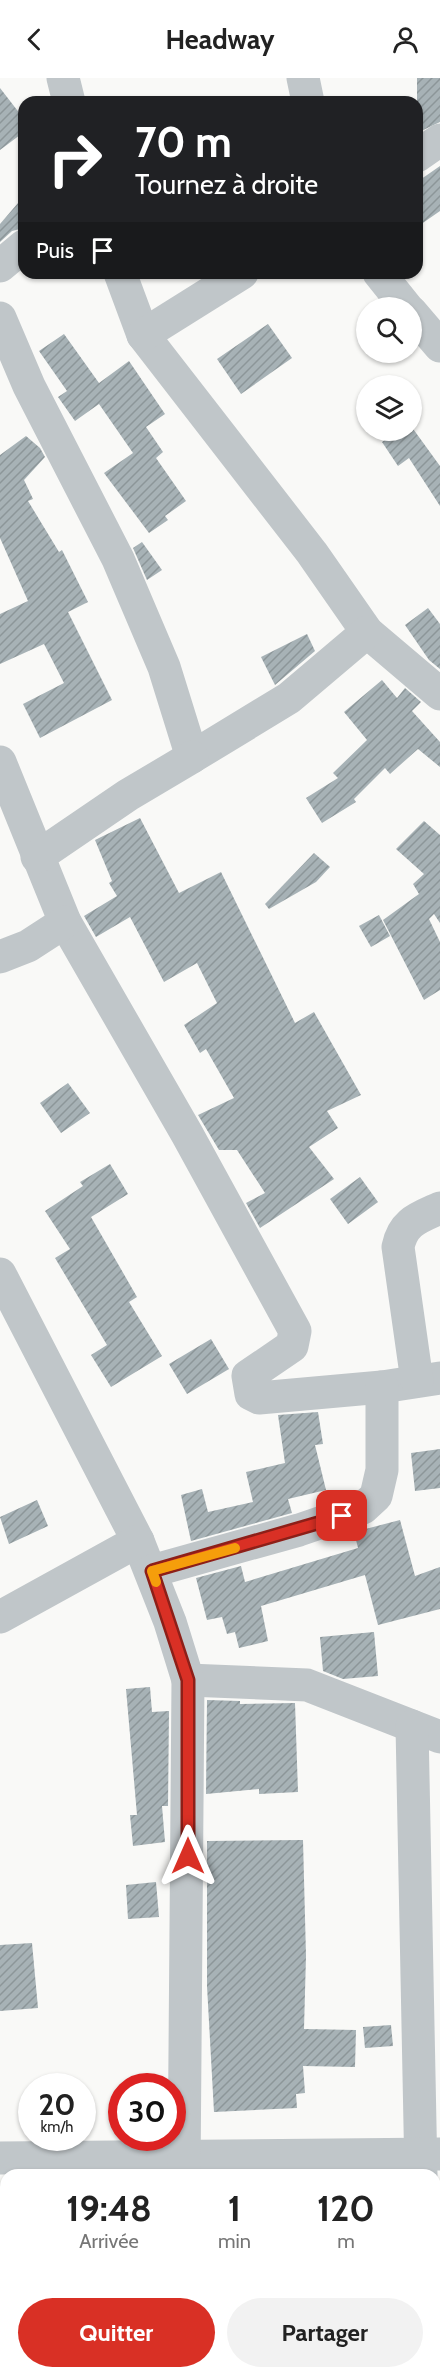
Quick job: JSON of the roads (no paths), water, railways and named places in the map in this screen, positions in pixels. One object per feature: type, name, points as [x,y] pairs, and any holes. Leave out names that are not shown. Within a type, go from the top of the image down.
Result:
[{"type":"street","points":[[63,78],[68,96]]},
{"type":"street","points":[[303,78],[307,96]]},
{"type":"street","points":[[423,152],[440,140]]},
{"type":"street","points":[[0,266],[18,251]]},
{"type":"street","points":[[122,279],[143,334],[312,553],[367,632],[440,694]]},
{"type":"street","points":[[143,334],[232,279]]},
{"type":"street","points":[[384,279],[398,297]]},
{"type":"street","points":[[0,318],[29,386],[118,559],[164,667],[192,757]]},
{"type":"street","points":[[422,325],[440,346]]},
{"type":"street","points":[[37,857],[128,795],[289,698],[367,632]]},
{"type":"street","points":[[0,762],[65,922],[187,1134],[295,1331],[292,1346],[248,1376],[251,1394],[259,1398],[429,1380],[398,1247],[401,1232],[420,1217],[440,1208]]},
{"type":"street","points":[[0,957],[28,946],[65,922]]},
{"type":"street","points":[[0,1274],[152,1571],[188,1680],[184,2165]]},
{"type":"street","points":[[152,1571],[299,1530],[363,1508],[376,1496],[382,1470],[382,1386]]},
{"type":"street","points":[[0,1617],[138,1541]]},
{"type":"street","points":[[0,2158],[133,2166],[427,2161],[426,1731],[307,1685],[188,1680]]}]
